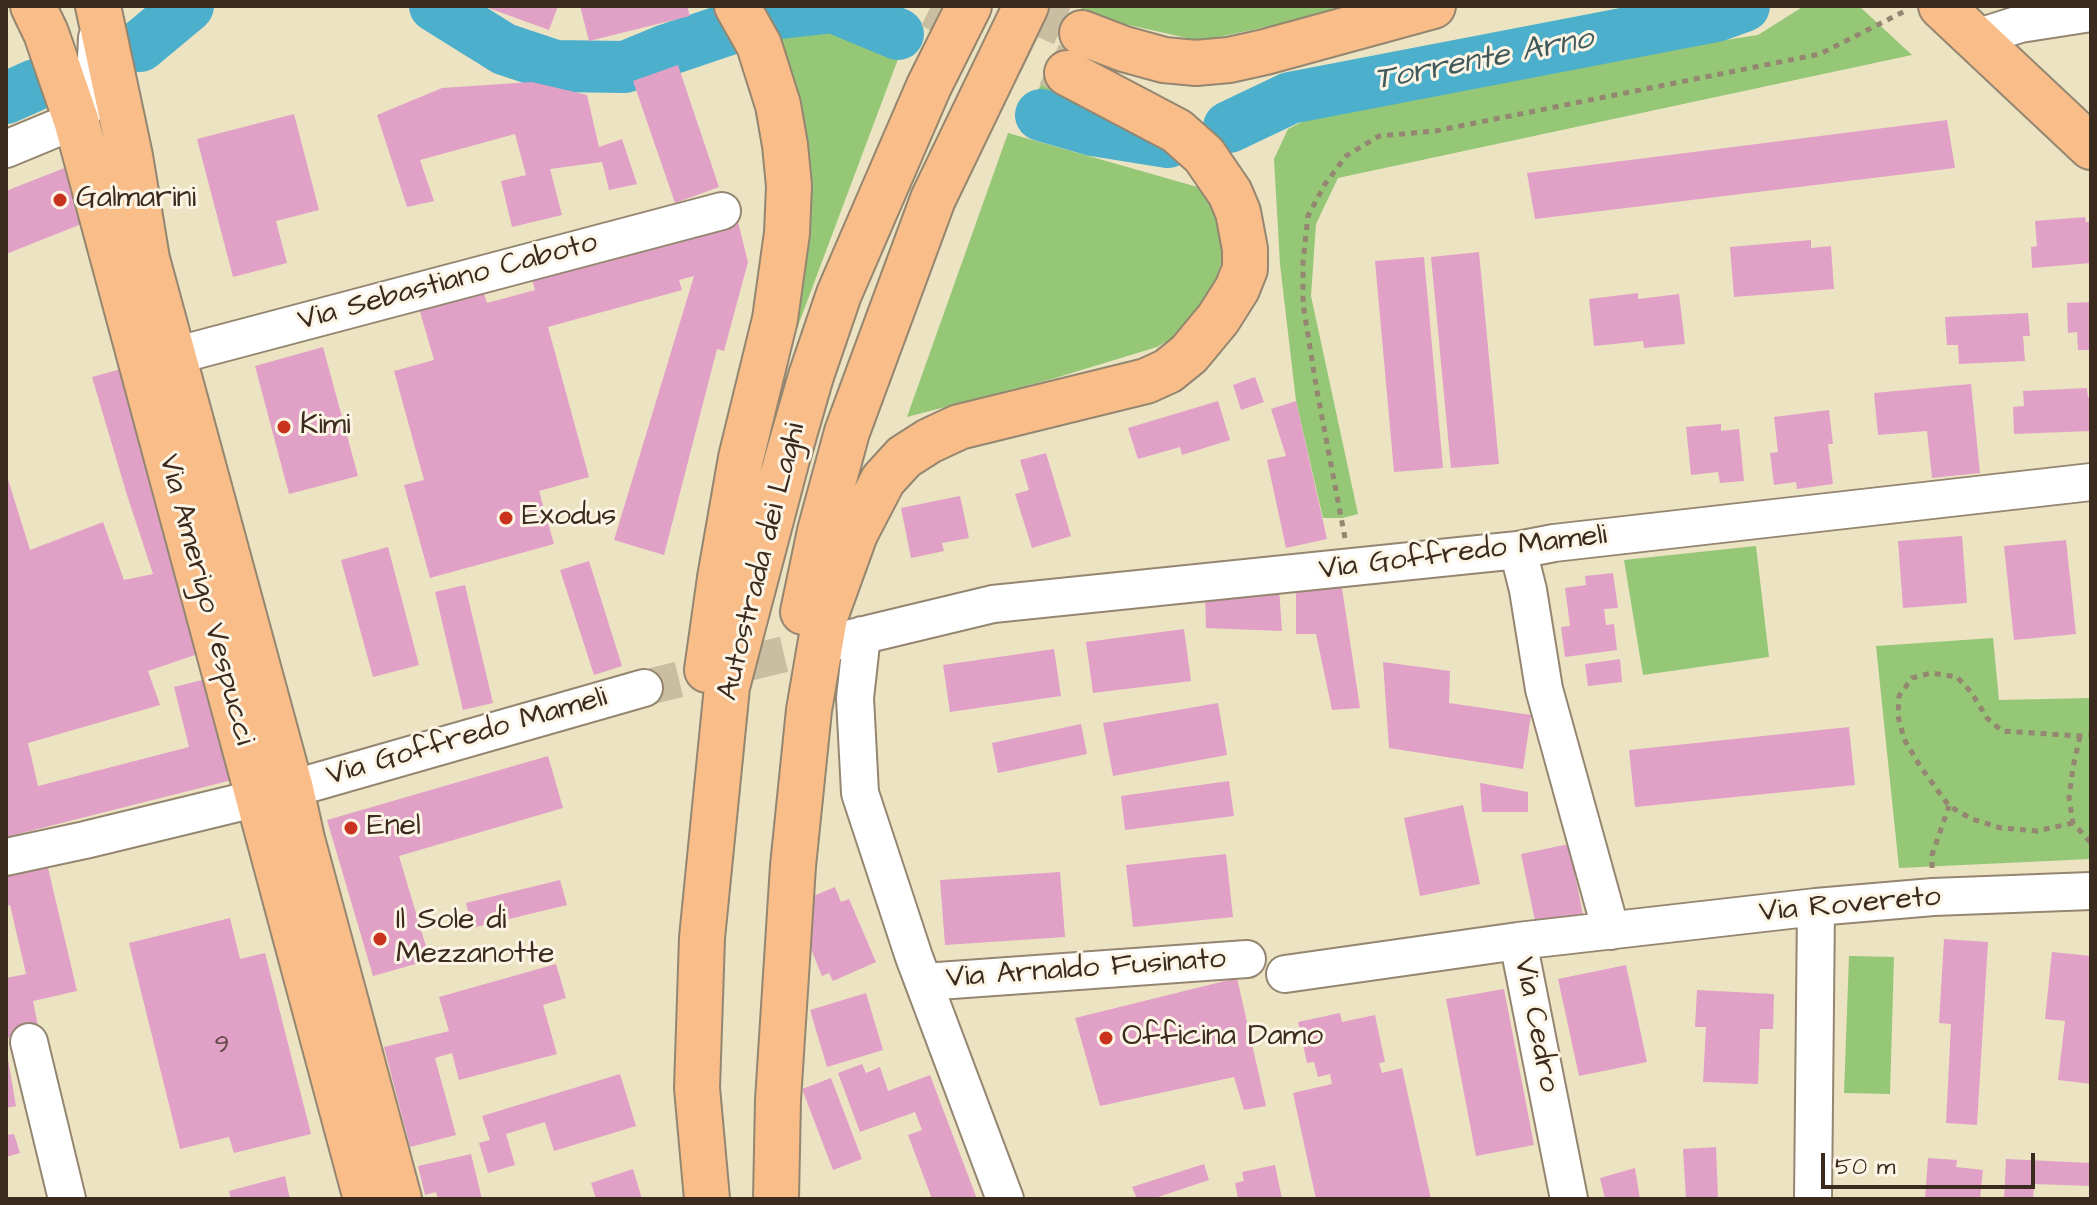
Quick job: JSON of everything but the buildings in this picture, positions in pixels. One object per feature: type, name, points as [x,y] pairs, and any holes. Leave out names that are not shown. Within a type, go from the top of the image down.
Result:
[{"type":"main road","name":"Via Amerigo Vespucci","points":[[33,6],[46,33],[76,120],[274,793],[302,839],[399,1199]]},
{"type":"main road","name":"Via Amerigo Vespucci","points":[[98,6],[130,156],[147,259],[174,356],[366,1199]]},
{"type":"main road","points":[[702,938],[701,721],[718,591],[741,458],[775,319],[783,271],[789,186],[785,145],[769,74],[759,45],[737,6]]},
{"type":"main road","name":"Autostrada dei Laghi","points":[[707,1199],[697,1088],[702,938],[727,687],[787,459],[839,294],[929,86],[969,6]]},
{"type":"main road","name":"Autostrada dei Laghi","points":[[762,1199],[754,1095],[769,842],[797,637],[820,531],[847,432],[933,199],[1026,6]]},
{"type":"main road","points":[[1082,33],[1164,60],[1196,63],[1229,60],[1433,6]]},
{"type":"main road","points":[[1928,7],[1976,38],[2091,147]]},
{"type":"main road","points":[[776,1199],[778,1100],[793,866],[809,710],[825,617],[862,520],[883,480],[904,457],[929,441],[959,427],[1146,381],[1168,371],[1189,354],[1218,319],[1237,289],[1245,269],[1245,249],[1238,212],[1230,193],[1204,155],[1177,131],[1067,73]]},
{"type":"street","points":[[6,149],[76,120],[85,109],[96,60],[98,6]]},
{"type":"street","points":[[1976,38],[2020,24],[2091,13]]},
{"type":"street","name":"Via Sebastiano Caboto","points":[[174,356],[722,211]]},
{"type":"street","name":"Via Goffredo Mameli","points":[[850,638],[993,604],[1518,550],[1554,543],[2091,486]]},
{"type":"street","points":[[1518,550],[1528,590],[1544,689],[1611,931]]},
{"type":"street","name":"Via Arnaldo Fusinato","points":[[850,638],[860,793],[914,957],[1005,1199]]},
{"type":"street","name":"Via Goffredo Mameli","points":[[6,857],[274,793],[644,688]]},
{"type":"street","name":"Via Rovereto","points":[[1518,941],[1816,907],[1933,897],[2091,891]]},
{"type":"street","points":[[1813,1199],[1816,907]]},
{"type":"street","name":"Via Cedro","points":[[1285,974],[1518,941],[1569,1199]]},
{"type":"street","name":"Via Arnaldo Fusinato","points":[[924,982],[1247,959]]},
{"type":"street","points":[[29,1042],[67,1199]]},
{"type":"path","points":[[1351,567],[1303,304],[1303,261],[1308,216],[1325,184],[1346,156],[1379,136],[1435,131],[1820,54],[1906,11],[1928,7]]},
{"type":"path","points":[[2073,823],[2037,831],[2001,828],[1972,819],[1949,806],[1904,739],[1898,716],[1899,696],[1912,678],[1931,673],[1957,677],[1971,692],[1987,718],[2002,731],[2091,735]]},
{"type":"path","points":[[2080,736],[2069,798],[2073,823],[2091,843]]},
{"type":"path","points":[[1933,897],[1932,855],[1949,806]]},
{"type":"green space","points":[[1080,6],[1365,6],[1200,41],[1107,20],[1082,11]]},
{"type":"green space","points":[[1804,6],[1859,6],[1912,55],[1338,178],[1316,224],[1311,296],[1358,514],[1323,518],[1296,401],[1280,264],[1274,159],[1288,129],[1324,111],[1430,85],[1758,35]]},
{"type":"green space","points":[[797,29],[816,29],[858,41],[898,59],[781,371],[778,39]]},
{"type":"green space","points":[[1045,78],[1155,132],[1064,112],[1035,95]]},
{"type":"green space","points":[[1008,133],[1201,188],[1226,236],[1220,267],[1209,297],[1179,334],[1157,347],[1052,379],[907,417]]},
{"type":"green space","points":[[1756,546],[1769,657],[1643,675],[1624,560]]},
{"type":"green space","points":[[1993,638],[1999,700],[2091,698],[2091,859],[1899,868],[1876,646]]},
{"type":"green space","points":[[1849,956],[1894,957],[1890,1094],[1844,1093]]},
{"type":"waterway","name":"Torrente Arno","points":[[140,46],[188,6]]},
{"type":"waterway","name":"Torrente Arno","points":[[435,6],[504,49],[555,66],[625,67],[729,29]]},
{"type":"waterway","name":"Torrente Arno","points":[[1229,127],[1290,98],[1716,16],[1744,6]]},
{"type":"waterway","name":"Torrente Arno","points":[[772,14],[833,7],[898,34]]},
{"type":"waterway","name":"Torrente Arno","points":[[6,98],[35,85]]},
{"type":"waterway","name":"Torrente Arno","points":[[1041,115],[1093,130],[1168,142]]},
{"type":"tunnel","points":[[931,6],[1067,73]]},
{"type":"tunnel","points":[[1023,6],[1082,33]]},
{"type":"tunnel","points":[[644,688],[839,641]]},
{"type":"place","name":"Galmarini","points":[[60,200]]},
{"type":"place","name":"Kimi","points":[[284,427]]},
{"type":"place","name":"Exodus","points":[[506,518]]},
{"type":"place","name":"Enel","points":[[351,828]]},
{"type":"place","name":"Il Sole di Mezzanotte","points":[[380,939]]},
{"type":"place","name":"Officina Damo","points":[[1106,1038]]}]
